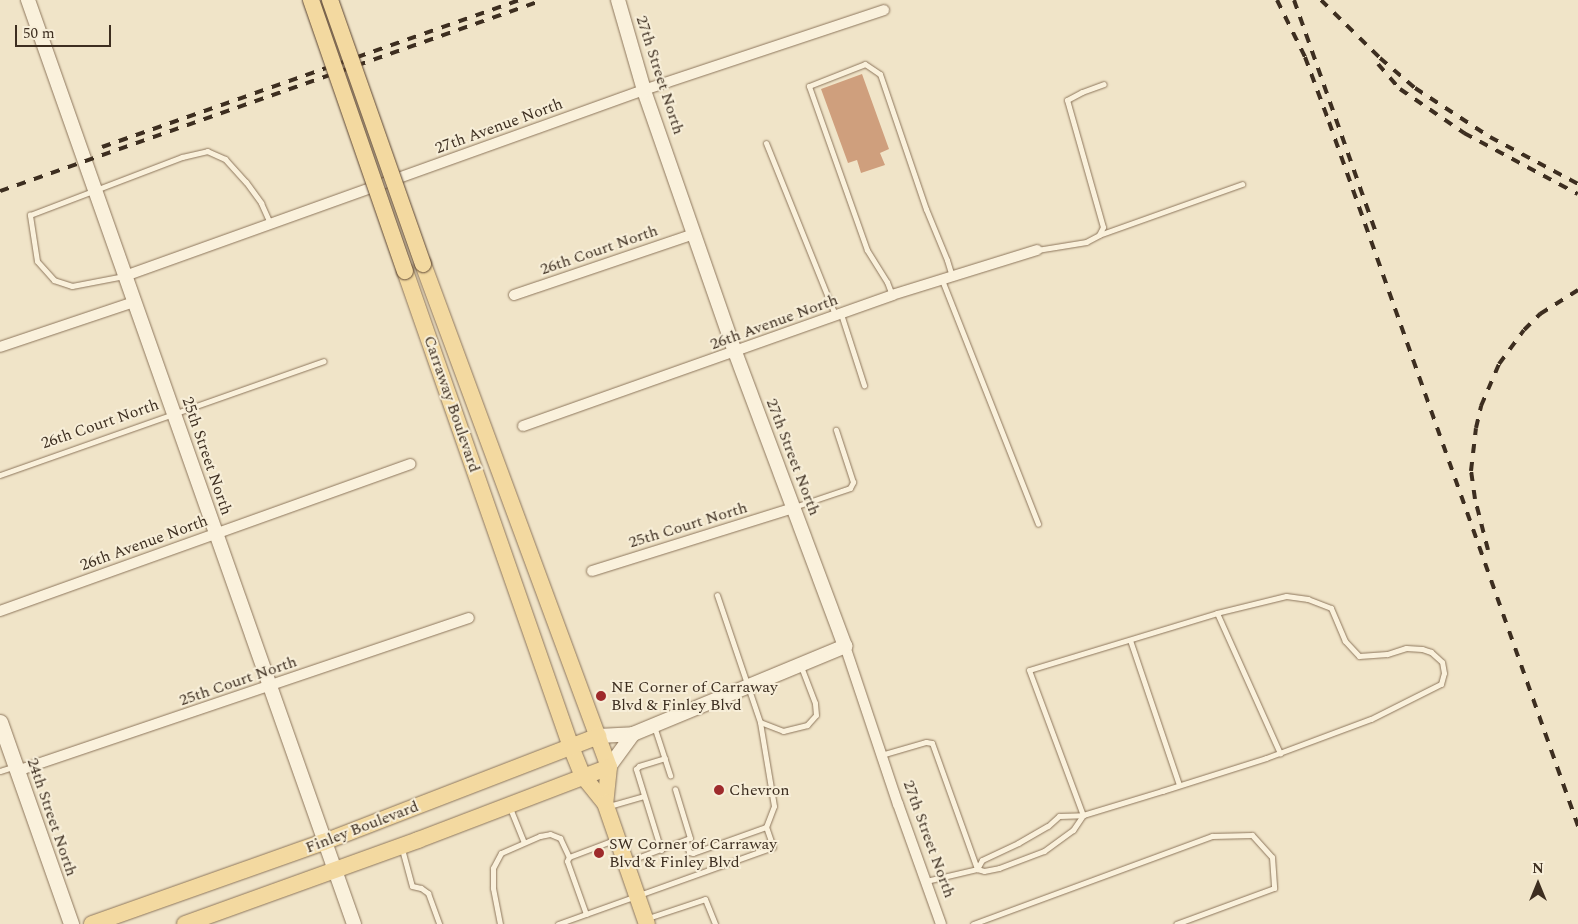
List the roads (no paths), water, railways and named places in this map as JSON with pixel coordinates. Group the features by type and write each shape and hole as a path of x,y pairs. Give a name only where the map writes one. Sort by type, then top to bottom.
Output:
{"main road":[{"name":"Carraway Boulevard","path":"311,0 571,746 583,776 605,805 646,921"},
{"name":"Carraway Boulevard","path":"330,0 423,264 609,767 605,805"},
{"name":"24th Street North","path":"0,722 71,924"},
{"name":"Finley Boulevard","path":"92,924 324,842 598,736"},
{"name":"Finley Boulevard","path":"185,924 401,846 609,767"}],"street":[{"name":"25th Street North","path":"28,0 354,924"},
{"name":"27th Street North","path":"618,0 644,90 735,352 845,646 881,755 941,924"},
{"name":"27th Avenue North","path":"125,276 644,90 884,10"},
{"name":"26th Court North","path":"514,295 694,234"},
{"name":"26th Avenue North","path":"523,426 892,296 1037,250"},
{"path":"0,347 134,302"},
{"name":"26th Avenue North","path":"0,611 410,464"},
{"name":"25th Court North","path":"592,571 793,508"},
{"name":"25th Court North","path":"16,768 270,686 469,618"},
{"name":"Finley Boulevard","path":"598,736 633,734 845,646"},
{"path":"609,767 633,734"}],"lane":[{"path":"892,296 887,282 864,242 809,86 865,64 880,74 926,210 947,260 947,278 1038,524"},
{"path":"1099,235 1103,227 1067,100 1104,84"},
{"path":"766,143 838,315 864,385"},
{"path":"125,276 72,286 54,280 37,261 30,215 182,157 207,151 225,159 246,182 261,203 271,224"},
{"path":"1037,250 1086,242 1099,235 1242,184"},
{"name":"26th Court North","path":"0,475 324,361"},
{"path":"793,508 850,488 853,482 836,430"},
{"path":"558,924 773,847 766,827 774,806 760,722 716,595"},
{"path":"977,869 982,860 1048,826 1059,816 1083,814 1179,785 1280,753 1371,719 1441,684 1444,673 1442,662 1431,652 1422,649 1406,648 1387,654 1359,656 1345,641 1331,608 1308,598 1286,596 1217,613 1029,670 1083,814"},
{"path":"1217,613 1280,753"},
{"path":"1130,640 1179,785"},
{"path":"760,722 783,731 807,725 816,715 814,703 801,665"},
{"path":"654,725 670,775"},
{"path":"881,755 932,742 977,869"},
{"path":"661,850 636,769 639,766 665,758"},
{"path":"0,771 16,768"},
{"path":"626,862 690,838 690,832 675,789"},
{"path":"605,805 643,796"},
{"path":"508,805 524,842"},
{"path":"925,881 977,869 984,871 998,868 1044,851 1073,830 1083,814"},
{"path":"686,841 690,852 693,853 766,827"},
{"path":"500,924 493,888 493,868 501,853 524,842 550,834 560,838 569,857 568,866 586,914"},
{"path":"973,924 1212,836 1252,835 1272,857 1274,888 1176,924"},
{"path":"569,857 617,838"},
{"path":"401,846 412,886 421,888 428,893 439,924"},
{"path":"646,921 705,900 715,924"}],"railway":[{"path":"102,147 519,0"},
{"path":"0,191 543,0"},
{"path":"1277,0 1305,57 1329,122 1578,826"},
{"path":"1294,0 1376,233"},
{"path":"1321,0 1380,58 1415,88 1490,137 1578,184"},
{"path":"1378,64 1400,89 1464,133 1578,194"},
{"path":"1488,550 1475,499 1471,471 1476,428 1481,406 1499,364 1524,330 1540,314 1578,290"}],"place":[{"name":"NE Corner of Carraway Blvd & Finley Blvd","path":"601,696"},
{"name":"Chevron","path":"719,790"},
{"name":"SW Corner of Carraway Blvd & Finley Blvd","path":"599,853"}]}
